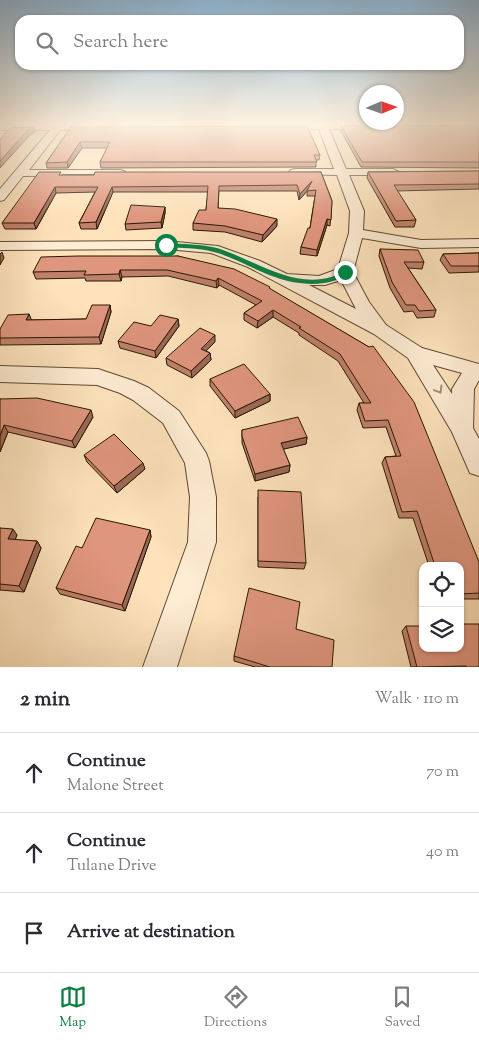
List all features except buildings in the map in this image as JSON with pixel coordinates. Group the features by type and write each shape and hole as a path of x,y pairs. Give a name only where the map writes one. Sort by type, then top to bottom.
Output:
{"street":[{"path":"0,196 35,154"},
{"path":"277,276 319,282 335,279 345,272 356,234 357,211 333,154"},
{"path":"281,172 410,172"},
{"path":"19,173 134,173"},
{"path":"356,234 421,244 479,243"},
{"path":"0,246 190,246 228,254 277,276 381,330 414,353 476,371 463,389 462,428"},
{"path":"345,272 361,304 381,330"},
{"path":"414,353 462,428 479,465"},
{"path":"0,374 98,377 128,387 141,394 171,417 197,461 203,497 202,542 160,667"}],"route":[{"path":"166,245 213,249 240,258 277,276 300,280 319,282 335,279 345,272"}]}
